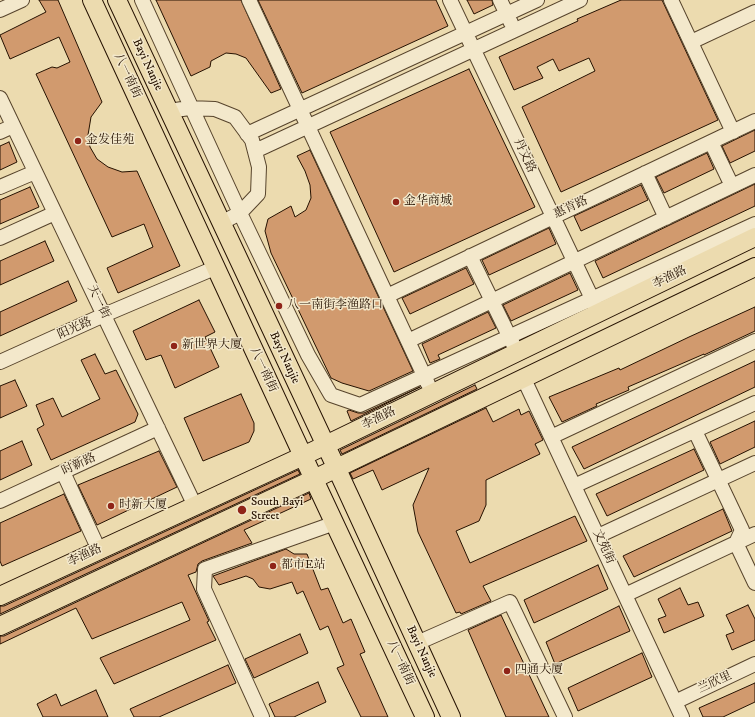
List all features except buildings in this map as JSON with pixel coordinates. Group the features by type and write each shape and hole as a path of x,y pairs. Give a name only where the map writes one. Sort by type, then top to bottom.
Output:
{"main road":[{"name":"八一南街","path":"92,0 217,267 303,456 426,717"},
{"name":"Bayi Nanjie","path":"117,0 336,467 451,717"},
{"name":"李渔路","path":"0,596 303,456 432,393 513,344 595,306 755,236"},
{"name":"李渔路","path":"0,626 314,479 523,377 755,267"}],"street":[{"path":"0,10 22,0"},
{"path":"142,0 240,213 308,354 331,395 360,405 424,376 513,344 470,256"},
{"path":"249,0 432,393"},
{"name":"丹文路","path":"450,0 595,306"},
{"path":"500,0 514,30"},
{"path":"247,134 537,0"},
{"path":"255,151 580,0"},
{"path":"671,0 733,132"},
{"path":"691,42 755,12"},
{"name":"天一街","path":"0,98 195,506"},
{"path":"169,111 192,108 215,109 235,118 252,140 259,167 258,194 240,213 221,223"},
{"name":"惠肯路","path":"387,296 755,121"},
{"path":"0,132 13,126"},
{"path":"711,142 732,186"},
{"path":"0,188 35,172"},
{"path":"645,173 666,218"},
{"path":"408,341 755,175"},
{"path":"0,238 55,213"},
{"path":"595,306 755,224"},
{"name":"阳光路","path":"0,362 104,315 217,267"},
{"path":"551,437 755,340"},
{"name":"文苑街","path":"523,377 682,717"},
{"path":"574,486 755,403"},
{"name":"时新路","path":"0,501 158,428"},
{"path":"695,431 742,530 736,543"},
{"path":"598,536 755,463"},
{"path":"63,472 99,550"},
{"path":"262,717 204,590 205,568 335,523"},
{"path":"625,595 755,534"},
{"path":"736,543 755,583"},
{"path":"417,643 510,602 565,717"},
{"name":"兰欣里","path":"675,702 755,664"}],"place":[{"name":"金发佳苑","path":"78,141"},
{"name":"金华商城","path":"396,202"},
{"name":"八一南街李渔路口","path":"279,306"},
{"name":"新世界大厦","path":"174,346"},
{"name":"时新大厦","path":"111,506"},
{"name":"South Bayi Street","path":"242,510"},
{"name":"都市E站","path":"273,566"},
{"name":"四通大厦","path":"507,671"}]}
